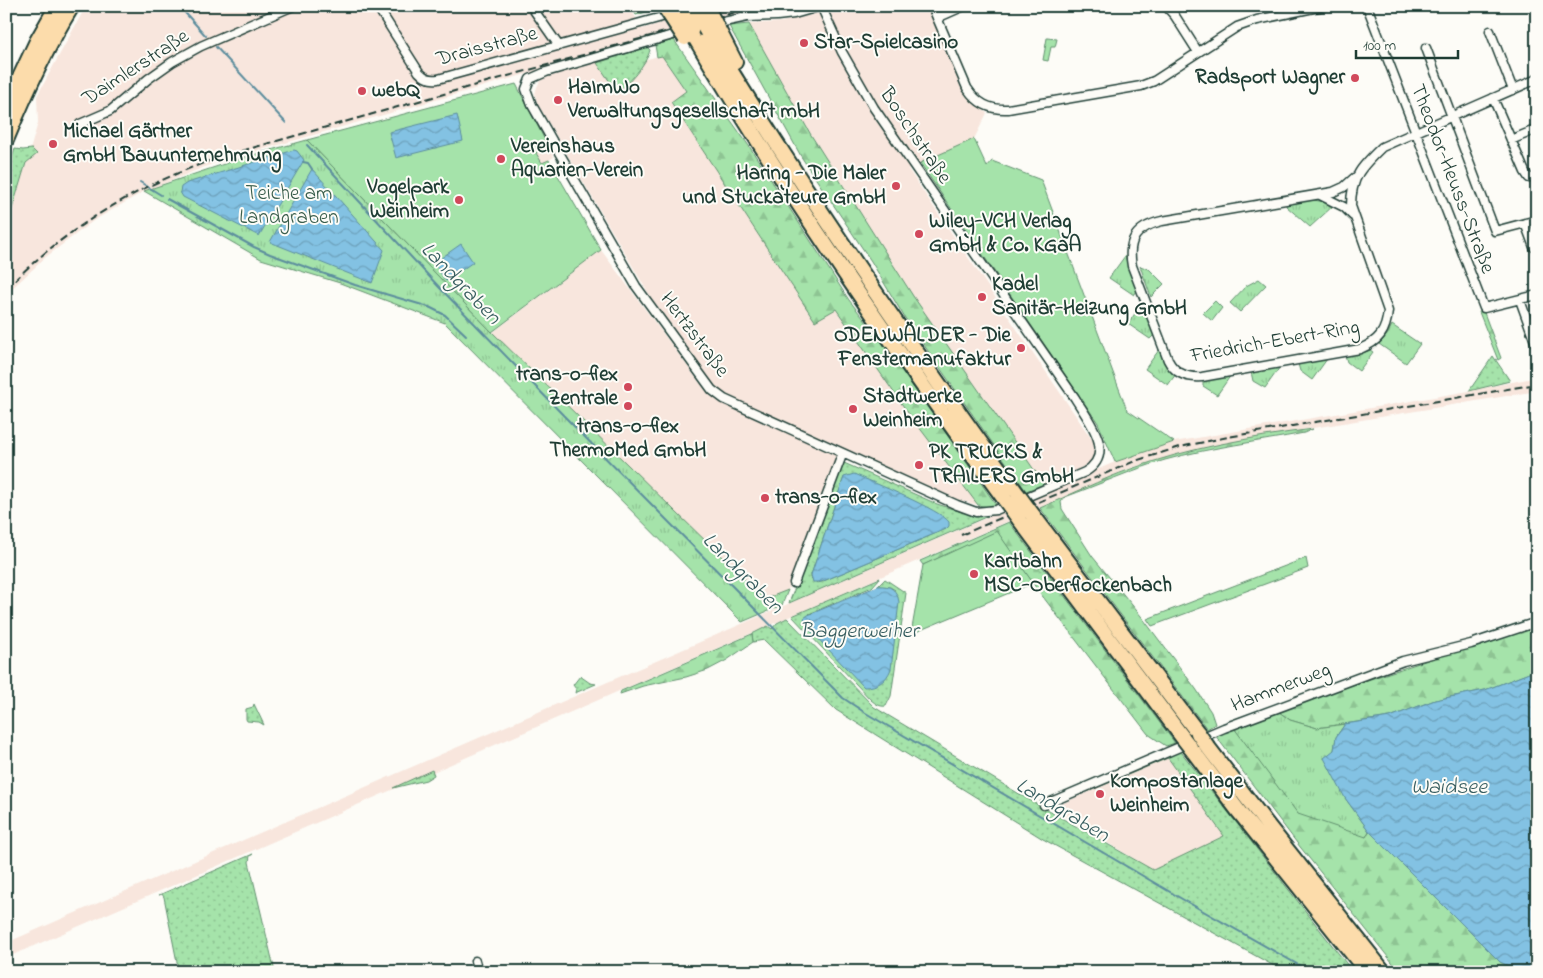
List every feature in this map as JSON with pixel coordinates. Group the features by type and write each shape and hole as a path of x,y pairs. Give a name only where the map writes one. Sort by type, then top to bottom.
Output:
{"highway":[{"path":"6,107 37,41 57,6"},
{"path":"7,140 28,87 72,6"},
{"path":"664,6 735,60 765,126 880,299 1006,502"},
{"path":"676,6 701,34"},
{"path":"692,6 701,34 731,98 762,148 868,308 1006,502 1025,517 1201,737 1262,818 1384,972"},
{"path":"701,34 706,6"},
{"path":"1025,517 1186,743 1367,972"}],"street":[{"name":"Daimlerstraße","path":"80,124 110,111 148,79 172,62 201,46 293,6"},
{"name":"Draisstraße","path":"377,6 419,72 430,80 700,6"},
{"path":"531,6 558,46"},
{"name":"Hertzstraße","path":"822,6 777,16 729,20 546,72 534,77 528,83 526,89 532,105 636,286 707,385 724,399 842,455 957,505 976,512 1006,502"},
{"name":"Boschstraße","path":"822,6 846,59 874,108 1075,398 1099,440 1099,456 1089,469 1006,502"},
{"path":"932,6 972,96 984,106 999,110 1142,86 1154,81 1246,23 1323,6"},
{"path":"937,18 964,6"},
{"path":"1166,6 1175,16 1198,52"},
{"name":"Theodor-Heuss-Straße","path":"1367,6 1484,308 1520,300"},
{"path":"1490,30 1513,90"},
{"path":"1426,48 1495,231 1537,220"},
{"name":"Friedrich-Ebert-Ring","path":"1354,178 1351,192 1351,206 1354,218 1388,311 1385,327 1380,336 1371,344 1360,349 1202,377 1190,377 1178,372 1168,360 1132,266 1130,254 1132,242 1140,231 1154,223 1320,195 1338,190 1354,178 1366,161 1382,147 1537,79"},
{"path":"1493,98 1525,172 1529,178 1537,178"},
{"path":"1511,140 1537,129"},
{"path":"1320,195 1344,207 1354,218"},
{"path":"1525,222 1534,247"},
{"path":"1537,294 1520,300 1537,347"},
{"path":"794,583 842,455"},
{"name":"Hammerweg","path":"1044,805 1224,728 1403,661 1471,644 1537,622"},
{"path":"475,961 478,972"}],"shaded area":[{"path":"86,6 629,6 642,29 715,6 783,6 739,13 212,164 143,192 93,221 46,257 6,294 6,230 38,123 37,96"},
{"path":"837,6 929,6 969,94 974,103 987,113 974,139 908,169 1095,444 1094,455 1089,464 1044,484 913,296 811,135 749,24 782,22 819,13"},
{"path":"641,49 644,60 662,55 686,92 671,102 815,321 836,309 906,410 978,505 948,497 843,448 788,590 765,600 492,333 601,250 700,383 710,380 650,296 537,103 535,94 540,81 545,78"},
{"path":"548,146 554,157 542,164 536,152"},
{"path":"1537,377 1537,391 1283,433 1187,452 1131,468 6,958 6,943 1115,462 1174,442 1469,391"},
{"path":"1168,758 1224,836 1153,870 1066,818 1061,804"}],"green space":[{"path":"631,6 651,6 653,10 636,15"},
{"path":"749,24 811,135 913,296 1044,484 1026,491 905,318 871,261 802,158 729,26"},
{"path":"1047,38 1057,39 1055,47 1051,47 1048,61 1043,60"},
{"path":"674,40 749,146 849,300 882,342 997,506 978,505 906,410 836,309 815,321 671,102 686,91 662,56 657,57 655,45"},
{"path":"647,47 650,50 641,67 617,92 597,63"},
{"path":"516,84 548,146 536,153 542,163 549,160 601,250 492,332 307,140"},
{"path":"974,139 987,167 992,161 1041,180 1127,410 1174,442 1115,462 1098,423 920,163"},
{"name":"Teiche am Landgraben","path":"307,140 492,332 765,599 788,590 782,605 742,622 445,323 340,283 261,259 144,191 242,158"},
{"path":"15,149 32,149 37,154 26,163 6,229 6,175"},
{"path":"1313,200 1326,202 1333,206 1310,227 1286,206 1287,204"},
{"path":"1125,256 1137,291 1134,295 1109,278"},
{"path":"1140,266 1149,269 1164,284 1151,297"},
{"path":"1259,279 1266,285 1240,312 1230,303 1246,286"},
{"path":"1215,301 1222,308 1212,321 1203,313"},
{"path":"1142,303 1154,335 1150,339 1128,324"},
{"path":"1483,310 1501,358 1498,360 1479,312"},
{"path":"1392,325 1420,344 1406,363 1379,344 1387,335"},
{"path":"1159,350 1167,365 1176,374 1168,385 1145,369"},
{"path":"1370,350 1373,352 1359,371 1347,362 1345,355"},
{"path":"1493,356 1510,381 1469,391"},
{"path":"1327,359 1312,380 1300,371 1298,364"},
{"path":"1280,367 1265,388 1253,381 1251,372"},
{"path":"1231,375 1217,395 1203,386 1203,381"},
{"path":"1313,429 1304,433 1182,455 1127,473 1065,497 1061,502 1062,509 1092,556 1141,616 1211,712 1215,724 1207,729 1040,508 1119,473 1175,455 1244,440"},
{"path":"844,463 937,504 975,516 988,516 789,603","holes":["844,477 946,529 821,582 817,583 811,578"]},
{"path":"1009,522 1175,743 1166,746 1148,734 1037,589 997,532 923,565 920,561"},
{"name":"Kartbahn MSC-Oberflockenbach","path":"997,531 1033,583 911,634 923,565"},
{"path":"1306,558 1308,568 1152,626 1147,619"},
{"name":"Baggerweiher","path":"880,578 872,587 809,614 895,590 890,587 878,586 885,579 906,593 891,696 886,706 878,705 871,700 792,616"},
{"path":"787,618 874,707 1026,798 1153,870 1224,836 1168,758 1087,792 1086,787 1178,748 1353,972 1285,972 1043,839 836,710 764,640 753,642 752,634 768,626 772,629 777,623"},
{"path":"1537,624 1537,670 1485,690 1435,700 1390,717 1317,728 1290,720 1279,712 1234,728 1366,837 1369,831 1500,962 1521,972 1400,972 1297,843 1215,735 1334,691"},
{"path":"752,634 753,642 727,660 708,670 686,677 643,686 620,694 621,691"},
{"path":"580,676 590,683 596,684 575,693 576,689 573,685"},
{"path":"254,704 264,725 259,722 247,721 246,719 246,709 253,707"},
{"path":"1279,712 1290,720 1317,728 1345,724 1336,737 1334,750 1345,798 1369,831 1366,837 1298,814 1234,728"},
{"path":"432,770 434,775 426,780 393,788"},
{"path":"253,854 250,856 249,862 275,972 179,972 164,897 162,894 159,895"}],"water":[{"path":"457,115 463,141 396,158 389,132"},
{"path":"294,150 304,160 259,236 183,197 180,192 181,187 187,183"},
{"path":"312,169 384,250 372,283 270,242"},
{"path":"461,244 473,262 446,281 434,263"},
{"name":"Baggerweiher","path":"854,474 905,496 933,511 949,522 949,526 946,529 821,582 813,582 811,575 844,477"},
{"name":"Baggerweiher","path":"878,586 886,586 893,589 897,594 899,602 891,669 887,677 881,682 873,686 864,687 807,627 804,618"},
{"name":"Waidsee","path":"1537,670 1537,972 1521,972 1500,962 1369,831 1345,798 1324,758 1334,750 1336,737 1345,724 1390,717 1435,700 1485,690"}],"waterway":[{"name":"Landgraben","path":"179,6 206,36"},
{"name":"Landgraben","path":"216,47 286,123"},
{"name":"Landgraben","path":"307,145 439,287 843,698 1182,899 1311,972"},
{"path":"303,162 308,163 312,169"},
{"path":"140,182 161,195"},
{"path":"167,199 270,254 355,285 429,307 445,315 466,335"}],"railway":[{"path":"6,289 54,245 108,208 166,178 196,166 227,155 757,6"},
{"path":"961,535 1135,461 1180,447 1228,437 1537,384"}],"place":[{"name":"Star-Spielcasino","path":"804,43"},
{"name":"Radsport Wagner","path":"1355,78"},
{"name":"webQ","path":"362,91"},
{"name":"HaImWo Verwaltungsgesellschaft mbH","path":"558,100"},
{"name":"Michael Gärtner GmbH Bauunternehmung","path":"53,144"},
{"name":"Vereinshaus Aquarien-Verein","path":"501,159"},
{"name":"Haring - Die Maler und Stuckateure GmbH","path":"896,186"},
{"name":"Vogelpark Weinheim","path":"459,200"},
{"name":"Wiley-VCH Verlag GmbH & Co. KGaA","path":"919,234"},
{"name":"Kadel Sanitär-Heizung GmbH","path":"982,297"},
{"name":"ODENWÄLDER - Die Fenstermanufaktur","path":"1021,348"},
{"name":"trans-o-flex Zentrale","path":"628,387"},
{"name":"trans-o-flex ThermoMed GmbH","path":"628,406"},
{"name":"Stadtwerke Weinheim","path":"853,409"},
{"name":"PK TRUCKS & TRAILERS GmbH","path":"919,465"},
{"name":"trans-o-flex","path":"765,498"},
{"name":"Kartbahn MSC-Oberflockenbach","path":"974,574"},
{"name":"Kompostanlage Weinheim","path":"1100,794"}]}
